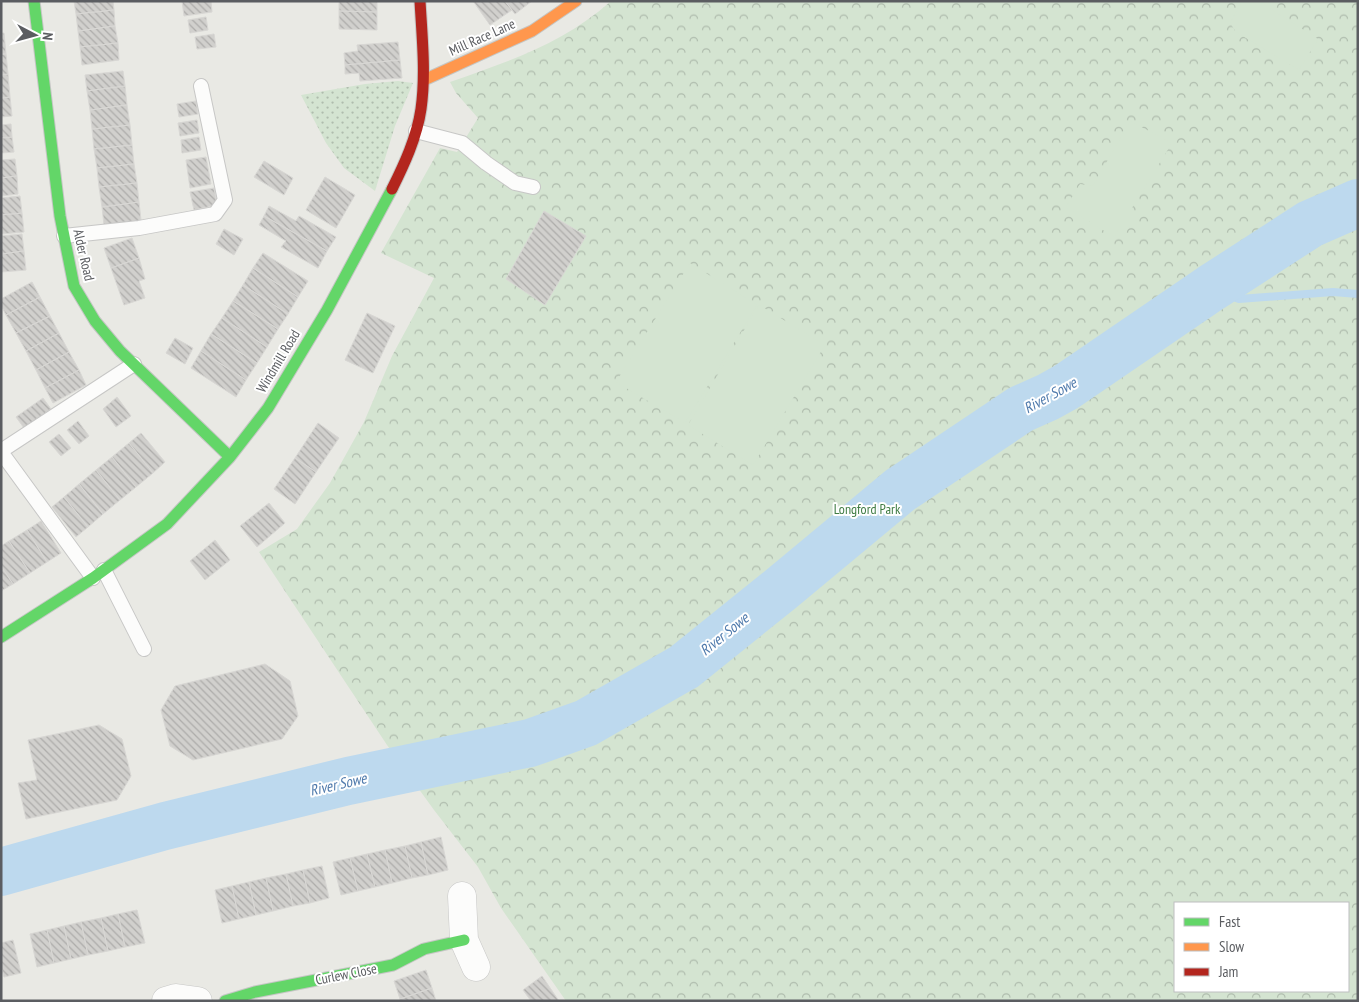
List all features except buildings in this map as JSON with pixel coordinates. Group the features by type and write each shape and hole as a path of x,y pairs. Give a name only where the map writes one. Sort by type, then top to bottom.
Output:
{"street":[{"name":"Alder Road","path":"34,1 60,216 74,286 95,320 120,351 230,457"},
{"name":"Windmill Road","path":"1,637 93,578 167,524 230,457 268,408 327,310 396,180 416,131 421,111 424,80 420,1"},
{"name":"Mill Race Lane","path":"424,80 532,31 576,1"},
{"path":"462,896 464,940 476,967"},
{"name":"Curlew Close","path":"225,1001 255,992 393,965 424,949 464,940"},
{"path":"166,1001 176,998 198,1001"}],"lane":[{"path":"64,236 139,228 215,214 225,200 201,86"},
{"path":"416,131 462,143 486,163 515,183 533,187"},
{"path":"93,578 1,451 134,364"},
{"path":"104,570 144,649"}],"green space":[{"name":"Longford Park","path":"611,1 1358,1 1358,1001 566,1001 501,908 478,867 387,745 259,552 297,529 330,483 364,422 392,356 434,278 381,253 440,148 457,152 478,118 456,93 450,82 535,50 574,29"},
{"path":"1242,1 1258,1 1318,39 1299,70 1236,32 1230,23"},
{"path":"398,81 413,83 395,126 375,191 344,168 326,143 301,95 365,84"},
{"path":"1130,121 1172,143 1114,237 1066,207 1080,184 1093,186"},
{"path":"690,263 757,305 685,423 616,382"},
{"path":"759,305 825,345 753,465 688,425"}],"waterway":[{"name":"River Sowe","path":"1,872 165,826 348,781 530,743 586,723 684,667 900,490 1021,409 1066,387 1211,288 1310,224 1358,203"},
{"path":"1211,288 1239,299 1333,292 1358,294"}],"traffic: fast":[{"path":"34,1 60,216 74,286 95,321 120,351 230,457"},
{"path":"1,637 93,578 167,524 230,457 268,408 327,310 392,189"},
{"path":"225,1001 255,992 393,965 424,949 464,940"}],"traffic: slow":[{"path":"424,80 532,31 576,1"}],"traffic: jam":[{"path":"392,189 413,140 421,109 423,42 420,1"}]}
